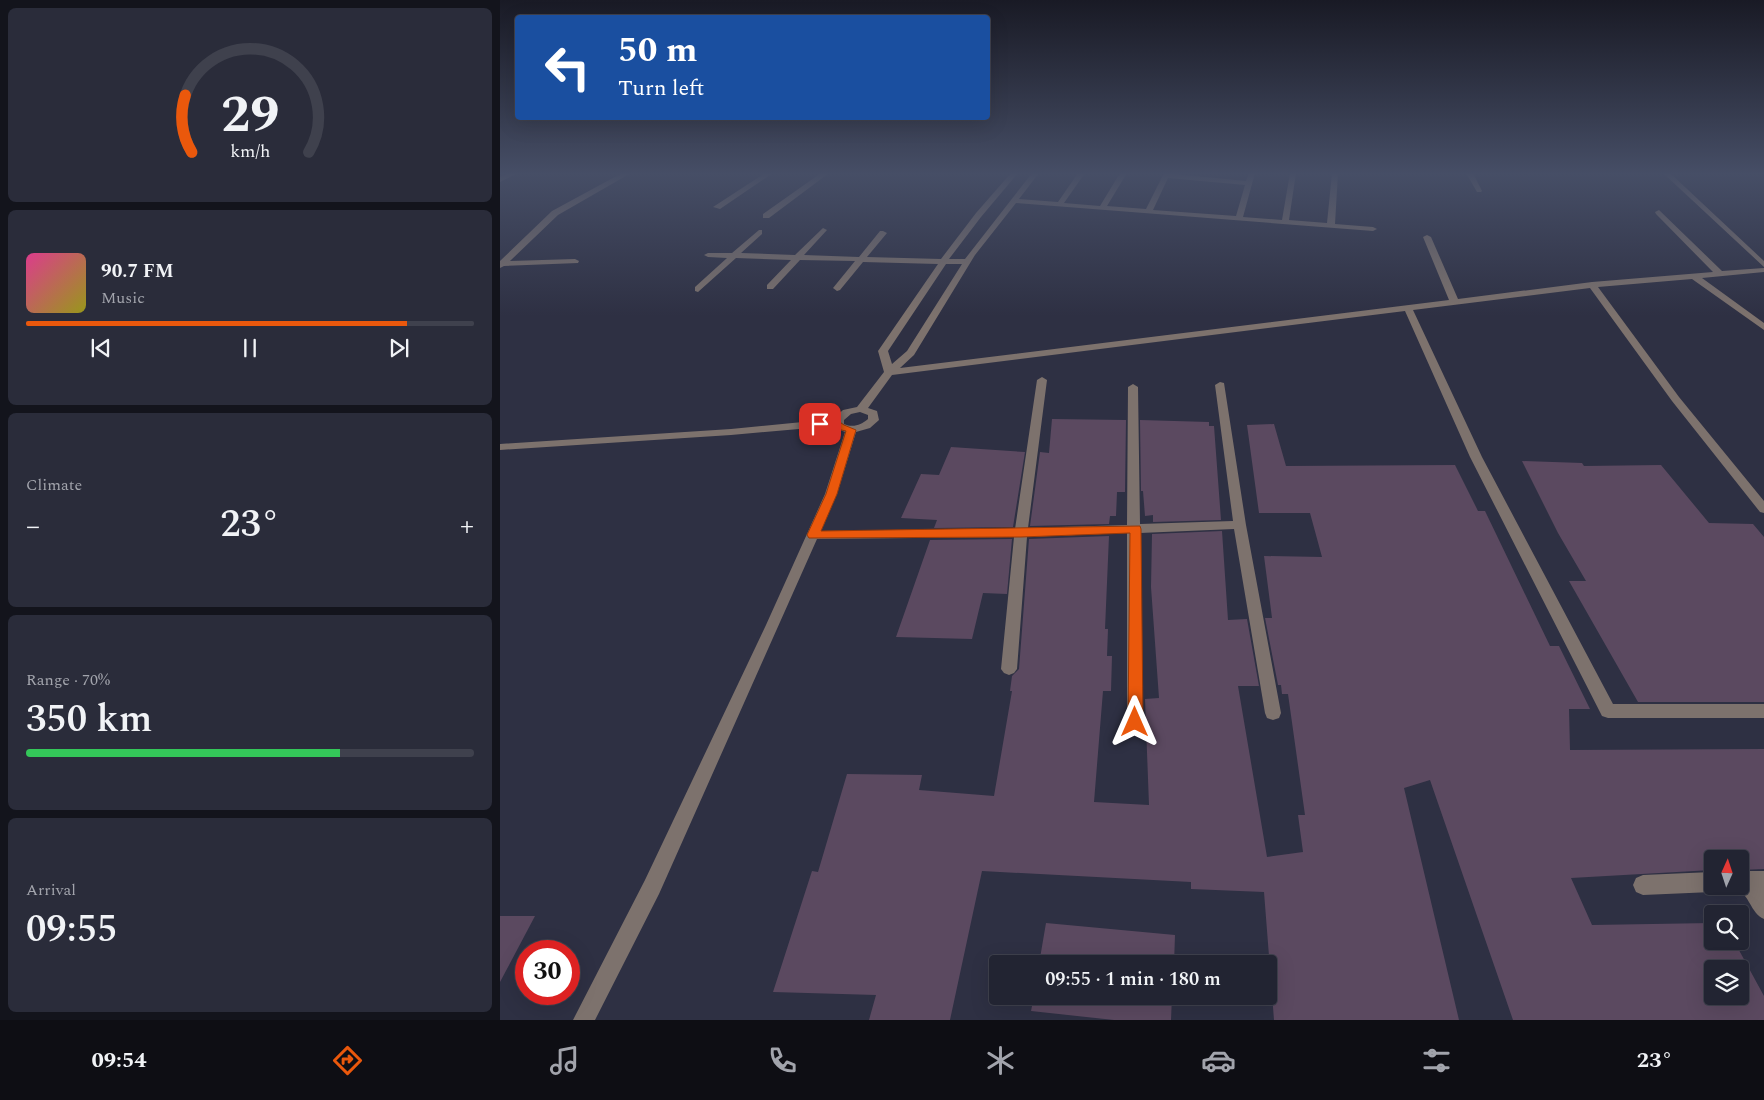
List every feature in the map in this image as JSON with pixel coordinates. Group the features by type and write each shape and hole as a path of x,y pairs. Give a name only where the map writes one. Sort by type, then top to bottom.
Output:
{"street":[{"path":"501,265 547,221"},
{"path":"888,372 883,352 943,261 974,221"},
{"path":"861,409 888,372 911,353 967,262 999,221"},
{"path":"1270,221 1373,229"},
{"path":"1331,221 1331,225"},
{"path":"1667,221 1720,274"},
{"path":"1717,221 1764,265"},
{"path":"770,287 823,230"},
{"path":"698,289 759,232"},
{"path":"837,288 883,233"},
{"path":"1427,237 1454,301"},
{"path":"708,255 967,262"},
{"path":"501,265 575,261"},
{"path":"888,372 1454,301 1592,285 1764,270"},
{"path":"1694,276 1764,327"},
{"path":"1592,285 1631,343 1698,430 1764,509"},
{"path":"1408,308 1476,457 1608,711 1764,711"},
{"path":"1008,669 1021,533 1042,380"},
{"path":"1220,385 1240,525 1273,713"},
{"path":"1133,387 1136,529 1135,722"},
{"path":"500,447 866,426 874,420 873,413 861,409 847,412 838,419 844,426"},
{"path":"584,1020 652,887 831,494 844,426"},
{"path":"813,535 1021,533 1240,525"},
{"path":"1750,880 1764,909"},
{"path":"1643,885 1704,882"}],"building":[{"path":"1052,419 1126,420 1125,492 1117,492 1116,516 1110,516 1109,524 1030,526 1040,452 1049,453"},
{"path":"1140,420 1209,422 1209,426 1214,426 1221,520 1153,522 1153,515 1145,516 1143,491 1141,491"},
{"path":"1274,424 1286,466 1455,465 1478,511 1485,511 1550,646 1559,646 1590,709 1569,709 1570,750 1764,749 1764,869 1749,870 1749,850 1704,850 1704,870 1571,878 1592,925 1704,923 1704,950 1739,950 1744,960 1704,960 1704,1005 1749,1005 1749,968 1764,996 1764,1020 1513,1020 1430,780 1404,788 1459,1020 1274,1020 1273,1005 1277,1005 1277,955 1269,955 1264,892 1191,889 1191,882 982,871 950,1020 869,1020 876,995 773,992 812,871 818,872 847,774 922,775 919,790 994,796 1012,691 1010,691 1012,676 1019,669 1029,539 1109,536 1105,629 1108,629 1107,656 1112,656 1111,691 1103,691 1094,802 1149,805 1145,699 1159,698 1151,587 1152,534 1222,531 1228,620 1247,619 1259,686 1238,686 1267,857 1303,852 1298,815 1305,815 1288,694 1282,694 1281,685 1278,685 1265,618 1272,618 1264,556 1322,557 1310,513 1259,513 1247,425"},
{"path":"951,447 1025,452 1013,527 934,528 937,520 901,518 921,474 939,475"},
{"path":"1522,461 1582,463 1584,466 1661,465 1709,523 1753,524 1764,537 1764,702 1638,702 1569,581 1586,581 1558,533"},
{"path":"1012,539 1007,594 983,593 972,639 896,637 930,540"},
{"path":"500,916 535,916 522,940 515,940 515,954 500,982"},
{"path":"1046,923 1175,935 1174,955 1041,955"},
{"path":"1032,1005 1172,1005 1171,1020 1114,1020 1031,1011"}],"route":[{"path":"820,424 837,422 838,426 851,430 831,494 813,535 1021,533 1136,529 1135,722"}]}
